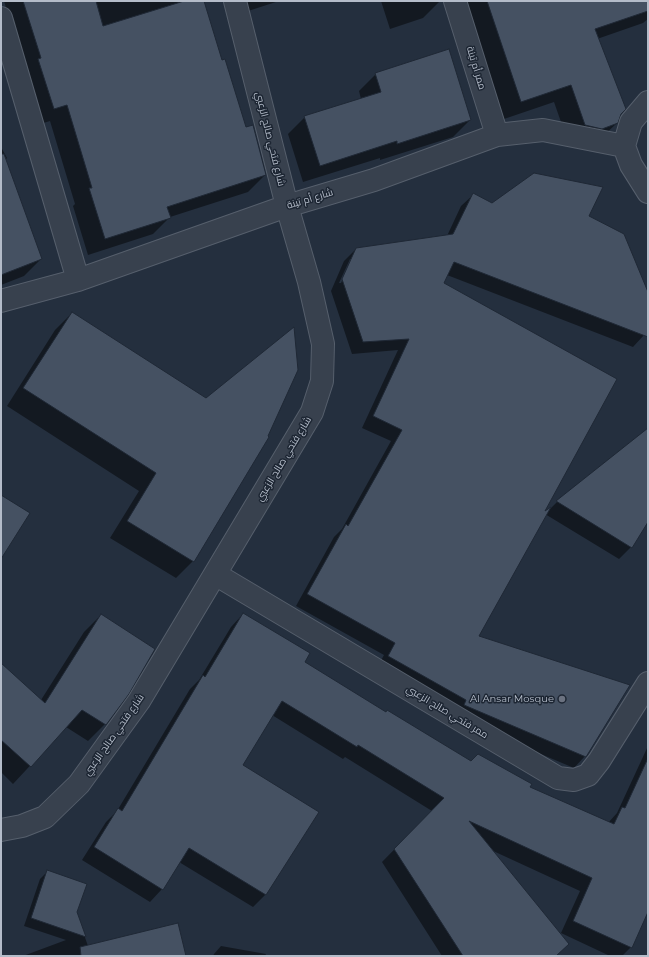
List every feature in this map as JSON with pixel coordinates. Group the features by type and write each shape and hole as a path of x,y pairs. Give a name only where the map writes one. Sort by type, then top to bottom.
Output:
{"street":[{"name":"شارع فتحي صالح الزعبي","path":"1,830 22,826 45,817 79,784 139,702 312,412 322,381 322,344 309,282 287,206 235,1"},
{"name":"ممر أم تينة","path":"455,1 497,135"},
{"path":"1,18 78,280"},
{"path":"648,102 631,122 624,146 631,165 648,192"},
{"name":"شارع أم تينة","path":"1,300 78,280 287,206 374,180 497,135 543,130 624,146"},
{"name":"ممر فتحي صالح الزعبي","path":"216,574 558,778 574,780 588,775 599,761 648,683"}],"building":[{"path":"23,1 96,1 103,26 184,1 204,1 222,60 225,59 246,127 253,125 266,175 167,207 171,218 105,239 89,188 92,188 67,105 54,109 38,59 41,58"},
{"path":"487,1 648,1 648,11 595,29 626,109 621,114 618,123 602,129 585,125 571,85 521,102"},
{"path":"449,49 471,120 397,144 397,141 320,166 304,116 381,92 375,73"},
{"path":"1,154 4,154 42,259 1,275"},
{"path":"534,173 603,187 589,216 624,234 648,292 648,337 454,262 444,283 617,379 545,511 551,507 479,636 630,685 586,757 464,705 466,700 388,656 395,643 307,594 346,524 348,526 402,430 373,416 409,339 363,342 342,279 356,248 453,234 473,193 492,203"},
{"path":"72,312 206,398 294,327 298,370 268,436 269,437 194,562 127,521 156,473 23,388"},
{"path":"648,428 648,522 632,548 556,501"},
{"path":"1,495 30,513 1,559"},
{"path":"243,613 310,653 305,662 386,712 387,710 471,761 478,754 532,784 530,787 614,824 622,807 625,808 648,758 648,912 632,948 573,921 592,878 469,821 569,944 556,956 463,956 394,849 444,798 358,745 357,747 282,701 243,765 319,812 266,895 189,848 163,890 94,847 118,808 122,811 203,675 205,677"},
{"path":"101,614 155,649 129,694 106,725 82,710 31,767 1,740 1,663 45,703"},
{"path":"47,870 87,884 77,912 86,937 31,918"},
{"path":"178,923 186,956 81,956 80,947"}],"place":[{"name":"Al Ansar Mosque","path":"562,699"}]}
